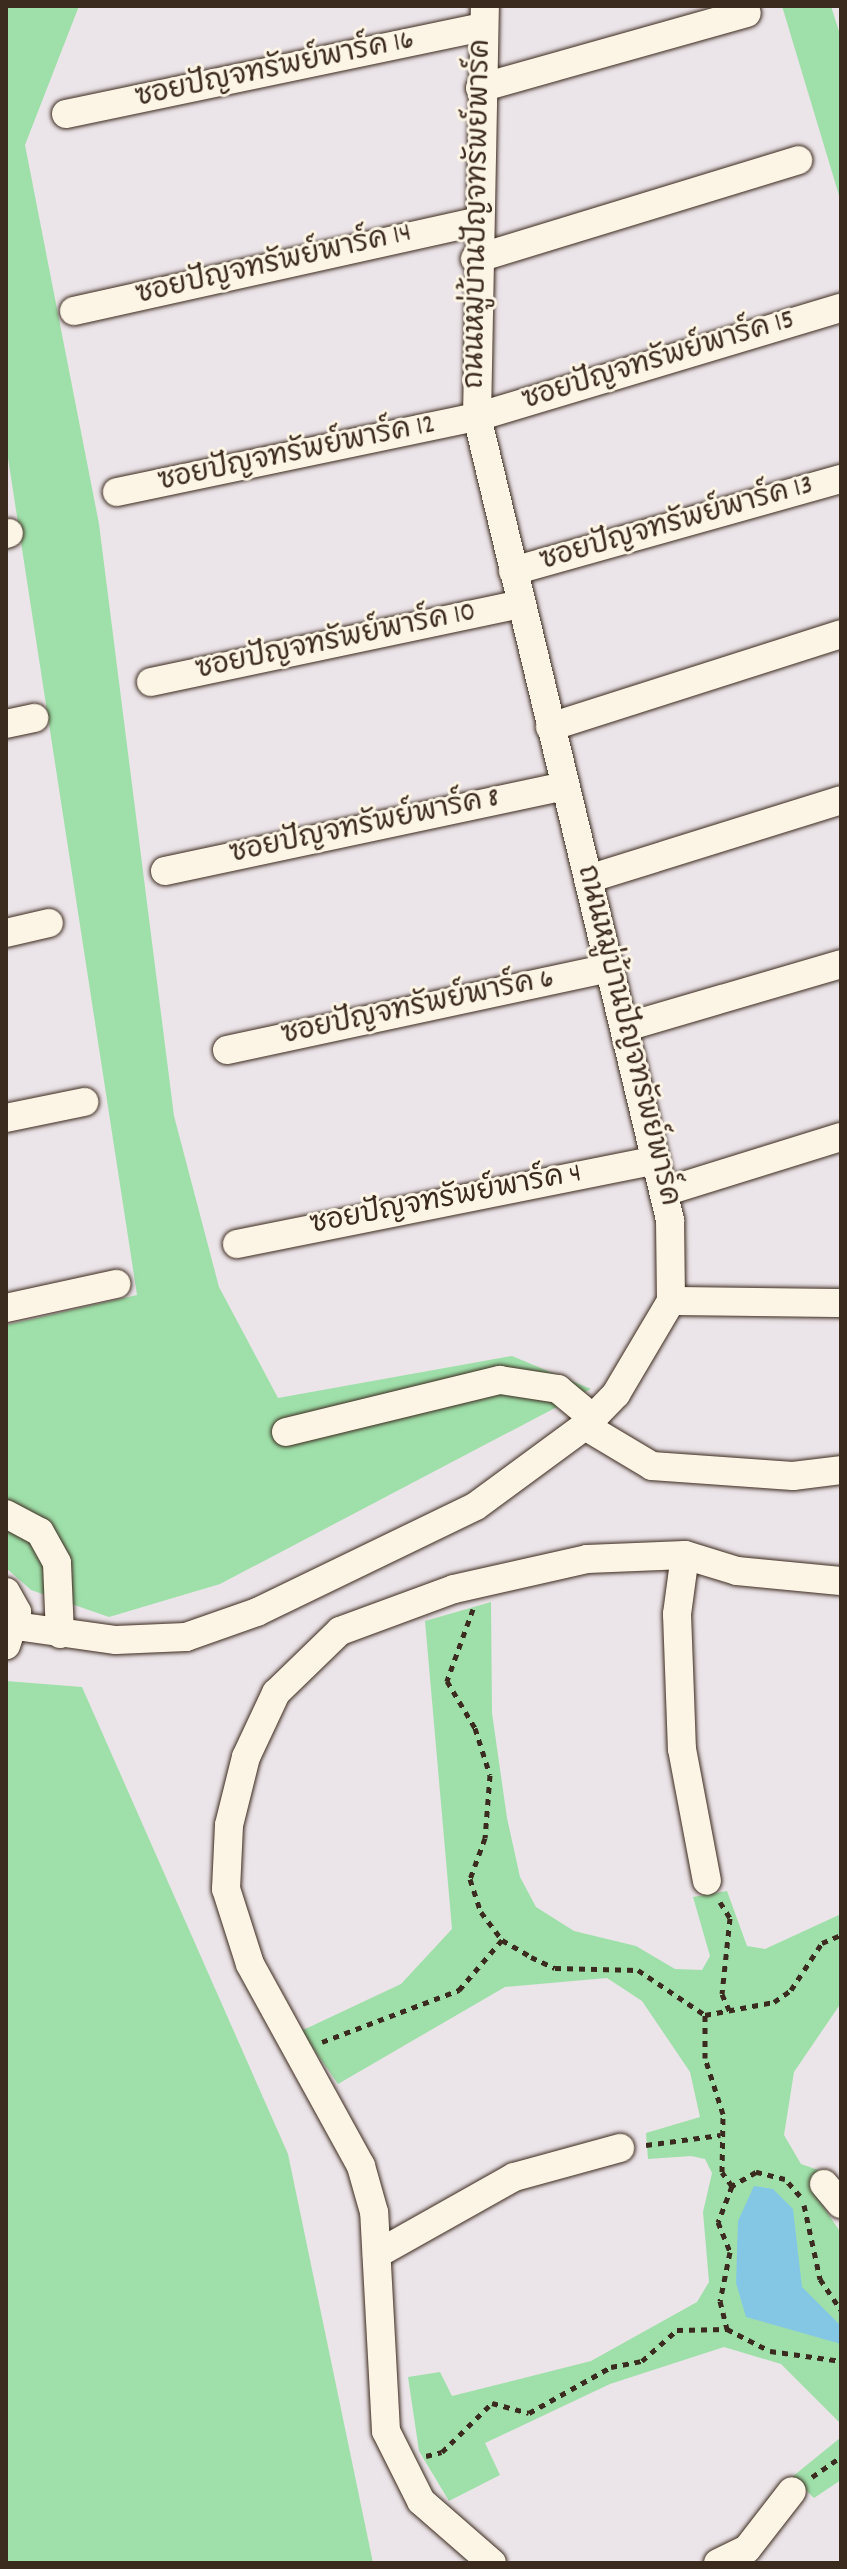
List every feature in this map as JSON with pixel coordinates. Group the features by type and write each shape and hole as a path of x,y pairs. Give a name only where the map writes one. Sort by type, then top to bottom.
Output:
{"street":[{"path":"480,88 747,13"},
{"name":"ถนนหมู่บ้านปัญจทรัพย์พาร์ค","path":"485,17 475,222 477,417 664,1192 671,1301"},
{"name":"ซอยปัญจทรัพย์พาร์ค 16","path":"66,114 485,17"},
{"path":"475,259 798,160"},
{"name":"ซอยปัญจทรัพย์พาร์ค 14","path":"74,311 475,222"},
{"name":"ซอยปัญจทรัพย์พาร์ค 15","path":"477,417 841,308"},
{"name":"ซอยปัญจทรัพย์พาร์ค 12","path":"117,492 477,417"},
{"name":"ซอยปัญจทรัพย์พาร์ค 13","path":"513,571 841,479"},
{"name":"ซอยปัญจทรัพย์พาร์ค 10","path":"151,682 521,604"},
{"path":"550,727 841,634"},
{"path":"6,724 34,718"},
{"name":"ซอยปัญจทรัพย์พาร์ค 8","path":"165,871 565,786"},
{"path":"588,879 841,800"},
{"path":"6,933 49,923"},
{"path":"626,1027 841,964"},
{"name":"ซอยปัญจทรัพย์พาร์ค 6","path":"227,1050 609,968"},
{"path":"6,1118 84,1102"},
{"path":"664,1192 841,1137"},
{"name":"ซอยปัญจทรัพย์พาร์ค 4","path":"237,1244 656,1160"},
{"path":"6,1308 116,1284"},
{"path":"6,1592 11,1635 186,1637 257,1612 476,1506 589,1422 616,1394 671,1301 841,1303"},
{"path":"286,1432 500,1380 558,1389 589,1422 652,1466 793,1476 841,1470"},
{"path":"6,1514 40,1532 57,1563 60,1634"},
{"path":"492,2563 421,2501 386,2431 377,2254 361,2166 297,2057 250,1964 226,1889 229,1825 246,1757 276,1693 340,1631 473,1584 587,1559 685,1555 737,1571 841,1581"},
{"path":"685,1555 677,1614 682,1749 707,1881"},
{"path":"377,2254 514,2177 620,2148"},
{"path":"718,2563 747,2549 792,2491"}],"path":[{"path":"473,1584 473,1612 447,1681 486,1752 485,1838 470,1879 502,1940 555,1968 638,1970 705,2015 730,2012 783,1996 822,1943 841,1935"},
{"path":"707,1881 730,1918 722,1994 730,2012"},
{"path":"297,2057 337,2033 360,2033 378,2019 459,1990 502,1940"},
{"path":"705,2015 705,2058 723,2114 718,2159 732,2186"},
{"path":"620,2148 720,2135"},
{"path":"727,2329 720,2301 730,2252 718,2222 732,2186 756,2172 785,2179 803,2200 820,2279 841,2310"},
{"path":"402,2461 442,2452 492,2403 529,2413 611,2367 642,2361 677,2330 727,2329 770,2351 841,2361"},
{"path":"792,2491 841,2457"}],"green space":[{"path":"6,6 79,6 25,145 99,524 174,1116 219,1287 278,1398 512,1356 591,1389 220,1584 109,1617 31,1590 6,1568 6,1325 137,1295 6,445"},
{"path":"782,6 831,6 841,38 841,202"},
{"path":"491,1602 492,1713 507,1818 520,1877 536,1907 574,1931 636,1946 675,1969 702,1970 710,1956 693,1897 727,1891 747,1946 765,1949 841,1914 841,2003 794,2072 784,2135 801,2164 824,2172 810,2187 841,2233 841,2424 781,2364 724,2347 610,2384 485,2443 500,2475 449,2501 419,2451 408,2377 440,2372 452,2396 591,2361 697,2302 709,2282 703,2212 712,2173 705,2159 691,2156 648,2159 646,2133 700,2117 690,2072 642,2001 607,1978 505,1987 338,2084 301,2031 401,1984 452,1929 425,1621"},
{"path":"6,1681 82,1687 288,2154 373,2563 6,2563"},
{"path":"841,2424 841,2480 814,2498 792,2477 840,2438"}],"water":[{"path":"754,2186 773,2189 793,2209 802,2287 841,2326 841,2344 746,2317 736,2283 738,2221"}]}
